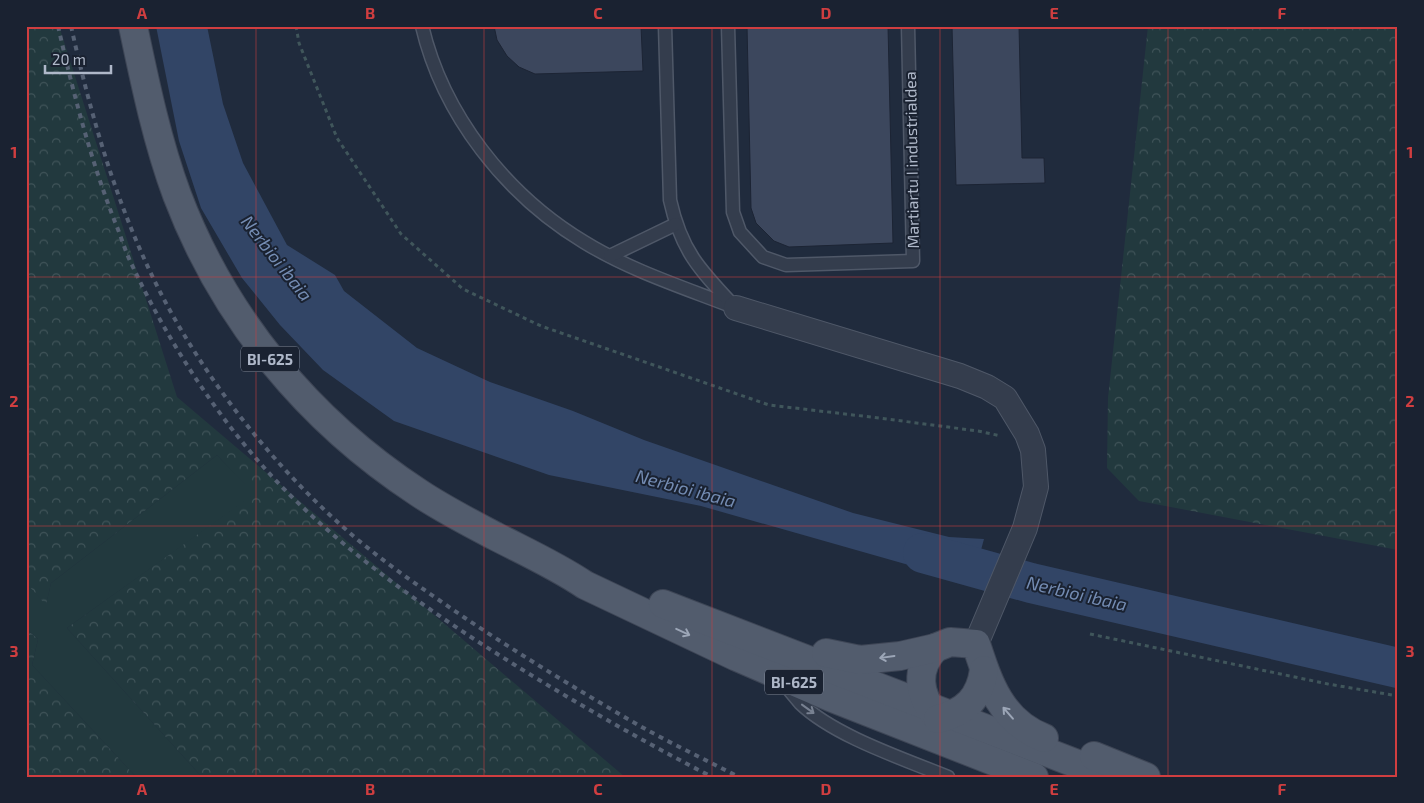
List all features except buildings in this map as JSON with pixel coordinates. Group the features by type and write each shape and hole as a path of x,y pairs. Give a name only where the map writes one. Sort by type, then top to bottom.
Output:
{"main road":[{"name":"BI-625","path":"133,26 153,116 177,194 215,277 240,319 278,370 304,399 381,467 421,494 494,536 562,570 585,585 775,674 934,739 1034,777"},
{"path":"562,570 602,579 939,713 1111,777"},
{"path":"652,600 685,601 830,654 860,660 900,656 935,648 950,642 976,644 984,670 995,695 1015,721 1038,736 1146,777"},
{"path":"935,648 926,657 921,679 939,713 957,734 1064,777"},
{"path":"737,657 776,663 865,700 915,717 966,706 976,695 982,684 984,670"}],"street":[{"path":"736,308 960,376 987,387 1005,398 1027,434 1033,450 1036,487 1025,528 976,644"}],"lane":[{"path":"422,26 436,72 448,97 481,149 521,193 549,220 585,243 649,275 736,308"},
{"path":"665,26 670,200 676,224 685,247 703,274 736,308"},
{"name":"Martiartu I industrialdea","path":"728,26 733,212 740,232 763,257 786,265 913,261 908,26"},
{"path":"610,256 676,224"},
{"path":"775,674 801,703 833,727 889,753 948,777"}],"path":[{"path":"296,26 299,43 337,138 401,234 463,290 542,326 768,405 960,429 1008,438"},
{"path":"1090,634 1319,682 1398,696"}],"green space":[{"path":"26,26 59,26 177,397 625,777 202,777 67,628 254,494 217,455 51,583 46,605 26,583"},
{"path":"1148,26 1398,26 1398,550 1139,501 1107,468 1108,398"},
{"path":"217,455 255,494 67,628 202,777 136,777 32,665 38,639 26,629 26,583 46,604 51,583"},
{"path":"26,629 38,639 32,665 136,777 26,777"}],"water":[{"path":"156,26 207,26 223,104 243,163 287,245 335,275 344,291 417,348 490,382 573,411 644,440 853,513 949,537 984,539 972,583 701,506 549,475 394,421 323,370 280,325 242,278 201,208 179,141"}],"waterway":[{"name":"Nerbioi ibaia","path":"923,553 1031,583 1398,668"}],"railway":[{"path":"58,26 90,149 106,198 130,260 164,327 202,388 268,472 335,537 428,608 477,641 563,694 712,777"},
{"path":"71,26 101,143 127,219 160,293 197,356 216,384 279,463 302,488 351,534 407,578 465,618 552,674 640,726 739,777"}]}
